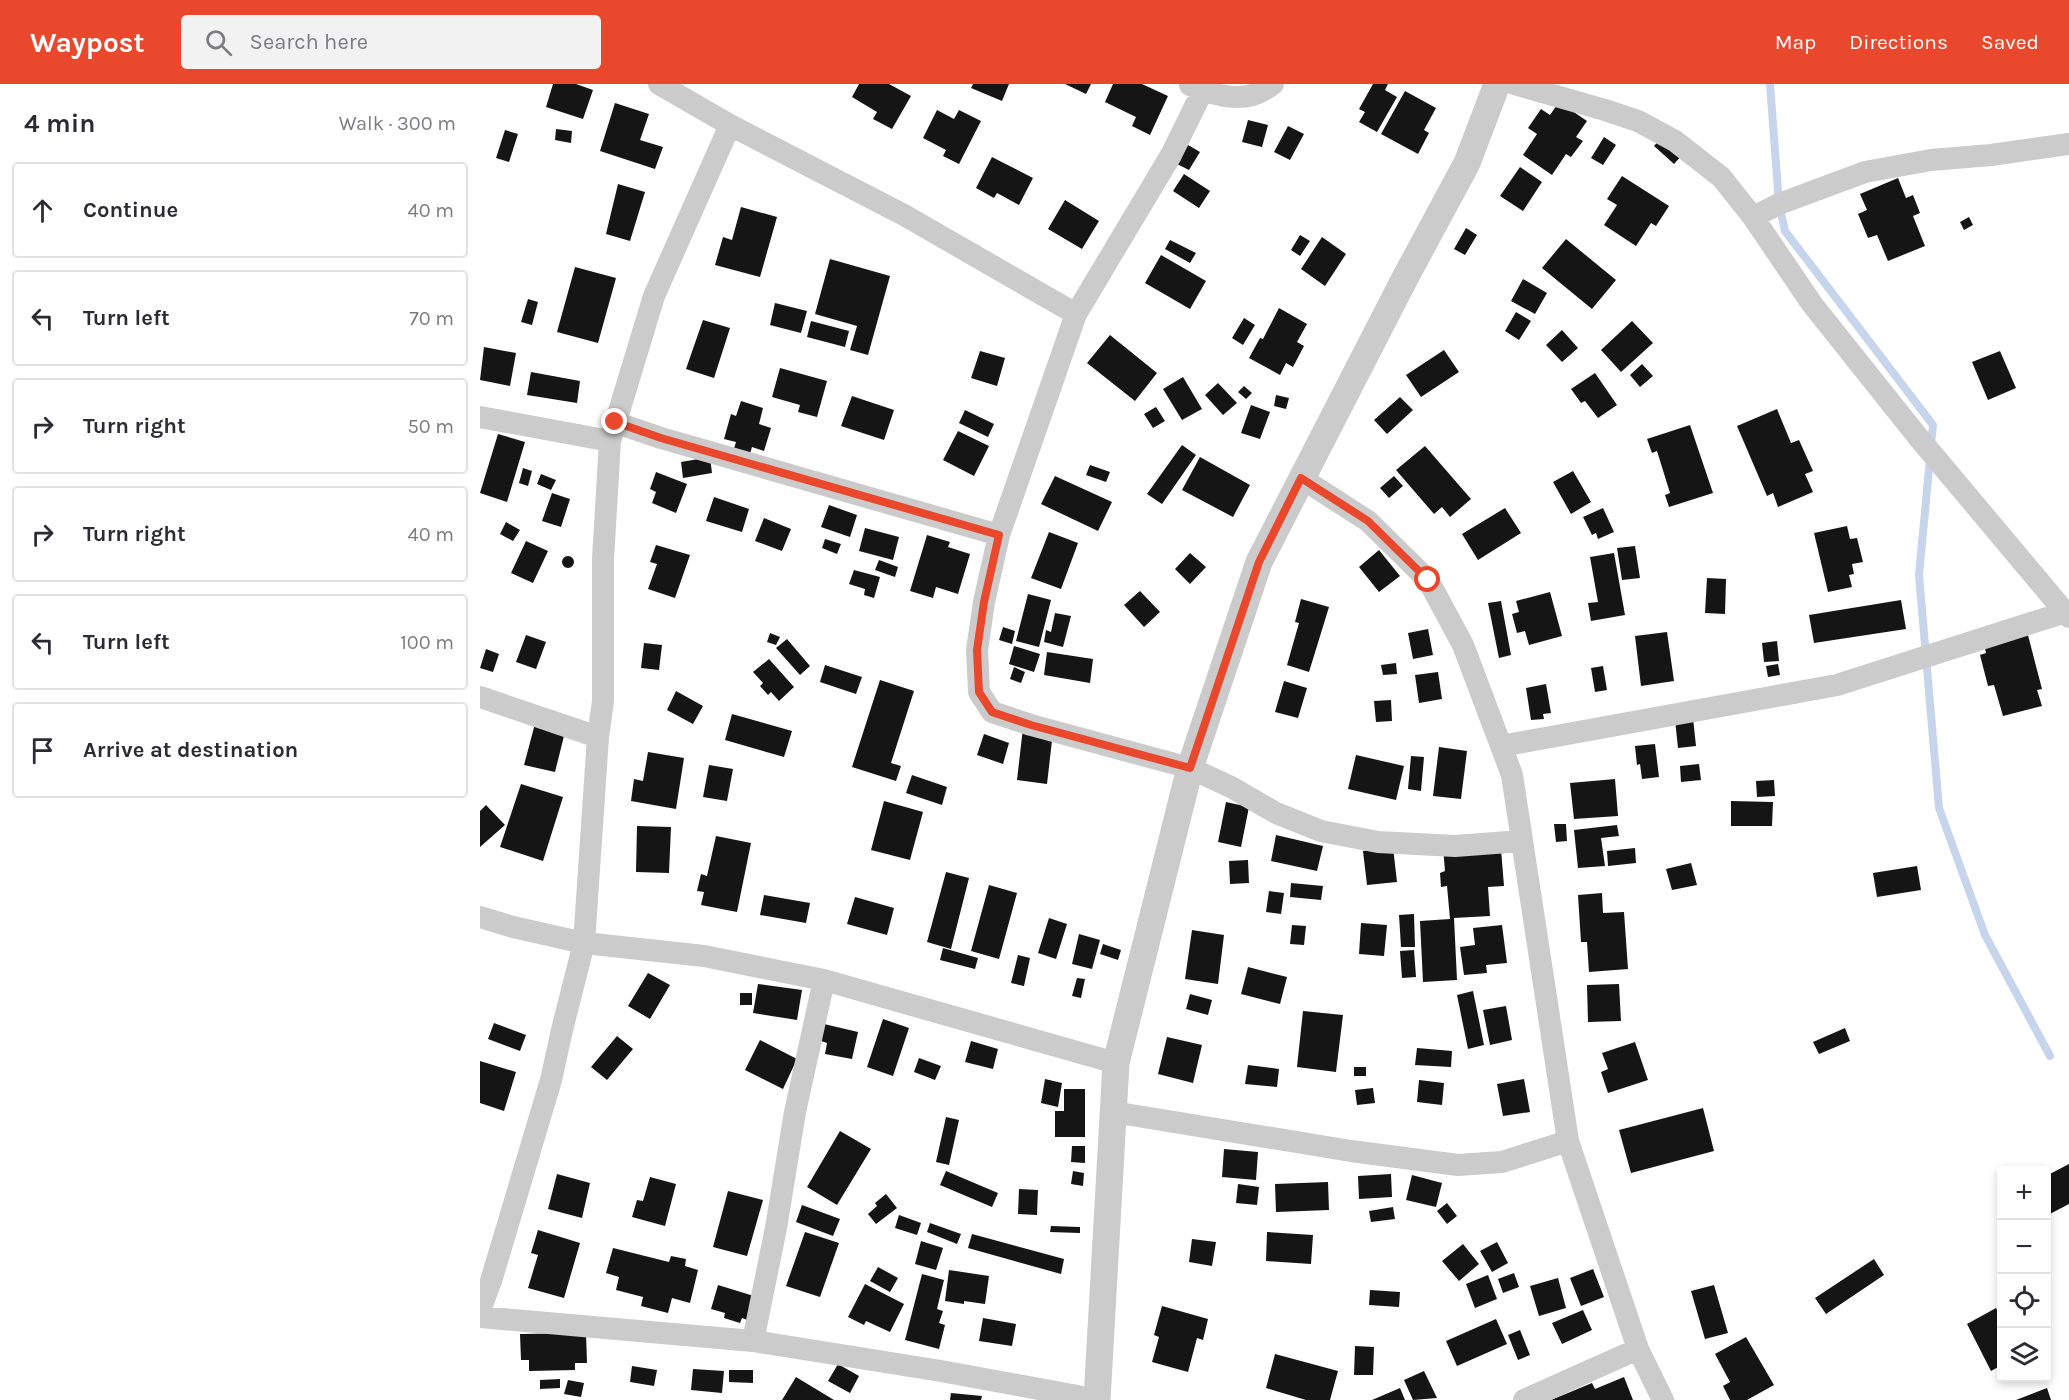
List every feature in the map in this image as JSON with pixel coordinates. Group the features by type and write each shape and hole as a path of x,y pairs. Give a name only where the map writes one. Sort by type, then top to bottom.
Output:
{"street":[{"path":"660,84 730,125 904,215 1076,314"},
{"path":"1273,84 1251,96 1228,98 1196,87 1171,155 1076,314 999,535 984,602 977,650 979,692 992,712 1031,725 1190,768 1276,813 1321,831 1378,842 1455,846 1522,841"},
{"path":"480,1317 753,1341 941,1371 1098,1400 1116,1063 1190,768 1259,562 1467,163 1497,84"},
{"path":"1501,746 1836,684 2068,613 1918,437 1812,304 1753,217 1721,177 1675,141 1638,121 1514,84"},
{"path":"480,1310 491,1281 551,1080 584,942 598,736 603,702 603,559 612,431 654,296 730,125"},
{"path":"1753,217 1779,204 1865,172 1931,160 1991,155 2069,144"},
{"path":"480,417 612,431 672,441 999,535"},
{"path":"1301,478 1368,521 1428,580 1463,645 1512,775 1568,1141 1638,1349 1663,1400"},
{"path":"480,697 598,736"},
{"path":"480,917 513,927 584,942 704,956 824,980 1116,1063"},
{"path":"753,1341 776,1228 795,1112 824,980"},
{"path":"1113,1112 1351,1151 1458,1165 1502,1162 1568,1141"},
{"path":"1524,1400 1638,1349"}],"building":[{"path":"553,84 576,84 593,90 583,119 546,107"},
{"path":"859,84 889,84 911,96 892,129 873,119 877,112 852,97"},
{"path":"973,84 1009,84 1002,101 971,88"},
{"path":"1065,84 1091,84 1086,94"},
{"path":"1113,84 1142,84 1168,96 1150,135 1132,126 1136,117 1105,102"},
{"path":"1373,84 1388,84 1385,90 1397,97 1377,132 1359,122 1365,112 1359,109"},
{"path":"1405,91 1436,108 1424,130 1429,133 1418,154 1381,134"},
{"path":"1559,102 1587,121 1576,137 1583,141 1571,157 1566,154 1552,175 1523,155 1537,134 1528,128 1541,109 1550,115"},
{"path":"615,103 649,114 640,140 663,147 655,169 600,151"},
{"path":"937,110 954,119 959,110 981,121 959,164 943,156 946,150 923,138"},
{"path":"1248,120 1268,125 1262,147 1242,142"},
{"path":"1288,126 1304,134 1290,160 1274,152"},
{"path":"556,129 572,131 571,143 555,140"},
{"path":"505,130 518,134 509,162 496,158"},
{"path":"1663,136 1683,154 1674,164 1654,146"},
{"path":"1604,137 1616,145 1603,165 1591,158"},
{"path":"1188,145 1200,152 1189,170 1177,164"},
{"path":"992,157 1033,178 1019,205 997,193 994,198 976,188"},
{"path":"1520,167 1542,182 1523,211 1500,196"},
{"path":"1184,174 1210,191 1199,208 1173,191"},
{"path":"1622,176 1669,206 1656,226 1651,223 1636,246 1604,225 1617,205 1607,199"},
{"path":"1898,178 1906,198 1913,195 1920,213 1913,216 1925,246 1888,261 1877,235 1868,238 1858,214 1867,210 1860,194"},
{"path":"618,184 645,192 630,241 606,234"},
{"path":"1065,200 1099,221 1082,249 1048,229"},
{"path":"741,207 777,217 760,277 715,265 723,237 732,240"},
{"path":"1969,217 1973,225 1964,230 1960,222"},
{"path":"1466,228 1477,235 1465,255 1454,249"},
{"path":"1300,235 1310,241 1300,256 1291,250"},
{"path":"1322,237 1346,254 1325,286 1301,269"},
{"path":"1566,239 1616,280 1592,309 1542,268"},
{"path":"1170,240 1196,253 1190,263 1165,249"},
{"path":"1161,255 1206,281 1190,309 1145,283"},
{"path":"830,259 890,276 868,355 850,350 857,326 815,314"},
{"path":"575,267 616,278 598,343 557,332"},
{"path":"1523,279 1547,293 1535,314 1511,301"},
{"path":"528,299 538,302 532,325 521,322"},
{"path":"775,303 807,311 801,333 770,325"},
{"path":"1279,308 1307,324 1297,342 1304,346 1293,367 1286,363 1280,375 1249,358 1260,338 1263,339"},
{"path":"1516,312 1531,321 1519,340 1505,331"},
{"path":"1244,318 1255,325 1243,345 1232,338"},
{"path":"703,320 730,328 714,378 686,369"},
{"path":"811,321 849,331 845,347 807,337"},
{"path":"1632,321 1653,343 1621,372 1601,350"},
{"path":"1562,330 1578,348 1562,362 1546,345"},
{"path":"1110,335 1157,373 1135,401 1087,363"},
{"path":"484,347 516,353 510,386 480,380"},
{"path":"1444,350 1459,372 1421,397 1406,375"},
{"path":"980,351 1005,358 997,386 971,378"},
{"path":"2000,351 2016,388 1988,400 1972,362"},
{"path":"1642,364 1653,376 1640,387 1630,375"},
{"path":"780,368 827,381 817,417 798,412 800,405 772,397"},
{"path":"531,372 580,381 577,403 527,395"},
{"path":"1595,373 1617,405 1598,418 1585,401 1581,403 1571,389"},
{"path":"1183,377 1202,409 1182,420 1163,389"},
{"path":"1218,383 1237,403 1223,415 1205,395"},
{"path":"1244,386 1252,393 1246,399 1238,392"},
{"path":"1276,395 1289,398 1286,409 1274,406"},
{"path":"852,396 894,410 884,440 841,426"},
{"path":"1400,397 1413,410 1387,434 1374,420"},
{"path":"741,401 763,408 759,424 771,428 764,451 752,447 749,457 733,452 736,442 724,439 731,414 736,416"},
{"path":"1251,405 1270,412 1260,439 1241,433"},
{"path":"1156,407 1165,421 1153,428 1144,414"},
{"path":"1777,409 1791,443 1799,440 1813,471 1805,474 1813,492 1778,507 1773,493 1767,496 1737,426"},
{"path":"965,410 994,424 988,437 959,423"},
{"path":"1690,425 1713,493 1669,507 1665,495 1670,493 1657,451 1652,453 1647,439"},
{"path":"958,431 989,446 974,476 943,460"},
{"path":"498,434 525,442 507,502 480,493"},
{"path":"1182,445 1196,455 1162,504 1147,494"},
{"path":"1425,446 1471,499 1450,517 1442,507 1434,514 1396,470"},
{"path":"710,457 712,473 683,478 681,462"},
{"path":"1200,457 1250,485 1233,517 1182,490"},
{"path":"1090,465 1110,472 1106,482 1086,475"},
{"path":"523,468 532,471 528,486 519,483"},
{"path":"1573,471 1591,502 1571,514 1553,482"},
{"path":"656,472 687,484 676,513 652,503 656,492 650,489"},
{"path":"541,474 556,480 551,490 537,484"},
{"path":"1055,476 1112,502 1098,531 1041,504"},
{"path":"1394,476 1403,486 1389,498 1380,488"},
{"path":"552,493 570,499 561,527 542,521"},
{"path":"714,497 749,509 742,532 706,521"},
{"path":"829,505 857,515 850,537 821,527"},
{"path":"1505,508 1521,533 1478,560 1462,534"},
{"path":"1603,508 1614,532 1598,539 1596,533 1592,535 1583,517"},
{"path":"764,518 791,529 782,551 755,541"},
{"path":"506,522 520,530 513,541 500,534"},
{"path":"1847,526 1850,539 1857,538 1863,562 1852,564 1854,574 1849,575 1852,587 1828,592 1814,533"},
{"path":"865,528 899,537 893,560 859,551"},
{"path":"1049,532 1078,543 1061,589 1031,578"},
{"path":"927,535 950,542 948,547 970,554 958,594 936,587 933,598 910,591"},
{"path":"825,539 841,544 837,554 822,548"},
{"path":"526,541 548,551 533,583 511,573"},
{"path":"656,545 690,555 675,598 648,589 657,564 650,562"},
{"path":"1635,546 1640,578 1622,580 1617,548"},
{"path":"1379,550 1400,576 1379,592 1359,567"},
{"path":"1190,553 1206,567 1190,584 1175,569"},
{"path":"1614,553 1625,615 1591,621 1588,603 1598,602 1590,557"},
{"path":"570,556 574,562 570,568 566,568 562,560"},
{"path":"879,560 898,567 895,577 875,570"},
{"path":"854,570 880,577 874,598 864,595 865,589 849,584"},
{"path":"1707,578 1726,579 1725,614 1705,613"},
{"path":"1140,591 1160,612 1144,627 1124,605"},
{"path":"1550,592 1562,636 1529,645 1525,631 1517,633 1512,614 1519,612 1516,601"},
{"path":"1028,594 1051,600 1039,647 1016,641"},
{"path":"1301,599 1329,607 1309,672 1287,665 1299,623 1295,622"},
{"path":"1901,600 1906,629 1814,643 1809,615"},
{"path":"1501,601 1511,655 1499,658 1488,603"},
{"path":"1055,613 1071,616 1063,647 1044,642 1046,630 1051,632"},
{"path":"2024,620 2042,689 2037,690 2042,706 2003,716 1994,685 1988,686 1980,655 1986,653 1981,631"},
{"path":"1003,627 1015,631 1012,644 999,640"},
{"path":"1428,629 1433,655 1413,659 1408,633"},
{"path":"1667,632 1674,681 1641,686 1635,636"},
{"path":"770,633 780,637 776,645 767,642"},
{"path":"526,635 546,642 536,669 516,662"},
{"path":"787,639 810,666 800,675 776,648"},
{"path":"1777,641 1779,661 1764,662 1762,643"},
{"path":"644,643 662,645 659,670 641,668"},
{"path":"1014,646 1040,654 1034,672 1009,664"},
{"path":"486,649 499,654 493,672 480,668"},
{"path":"1047,652 1093,659 1090,683 1044,675"},
{"path":"769,659 794,687 779,701 771,692 768,695 760,686 763,683 753,672"},
{"path":"1396,663 1397,674 1383,675 1381,665"},
{"path":"1778,664 1780,675 1768,677 1766,666"},
{"path":"825,665 862,677 856,694 820,682"},
{"path":"1603,666 1607,690 1595,692 1591,668"},
{"path":"1014,667 1025,672 1021,683 1010,679"},
{"path":"1438,672 1442,699 1419,703 1415,675"},
{"path":"880,680 914,691 891,763 901,766 896,781 852,767"},
{"path":"1284,681 1307,688 1298,718 1275,712"},
{"path":"1546,684 1551,713 1543,714 1544,719 1531,720 1526,688"},
{"path":"676,691 703,706 693,724 667,710"},
{"path":"1391,700 1392,721 1376,722 1374,701"},
{"path":"732,714 792,731 784,757 725,740"},
{"path":"1693,718 1696,746 1678,748 1675,720"},
{"path":"536,720 566,728 555,772 524,765"},
{"path":"1023,728 1053,732 1047,784 1017,780"},
{"path":"984,734 1009,743 1003,764 977,755"},
{"path":"1655,744 1659,777 1642,779 1640,764 1637,765 1635,746"},
{"path":"1439,747 1467,751 1461,799 1433,796"},
{"path":"648,752 684,758 676,809 631,801 634,779 643,781"},
{"path":"1356,755 1404,766 1396,800 1348,789"},
{"path":"1411,756 1424,757 1421,791 1408,789"},
{"path":"1699,764 1701,780 1681,782 1680,766"},
{"path":"709,765 733,769 727,801 703,797"},
{"path":"912,775 947,787 942,805 906,793"},
{"path":"1615,779 1618,816 1574,819 1570,783"},
{"path":"1774,780 1775,796 1757,797 1756,781"},
{"path":"521,784 563,797 543,861 500,847"},
{"path":"884,801 923,812 910,860 871,850"},
{"path":"1731,801 1773,802 1772,826 1731,826"},
{"path":"1226,802 1249,807 1241,847 1218,842"},
{"path":"486,805 505,825 480,847 480,811"},
{"path":"1554,824 1566,824 1567,841 1556,842"},
{"path":"1617,825 1619,836 1601,838 1605,866 1578,868 1574,830"},
{"path":"637,826 671,827 669,873 636,872"},
{"path":"1276,835 1323,846 1317,871 1271,861"},
{"path":"716,836 751,843 737,912 701,905 704,892 697,891 701,874 707,876"},
{"path":"1393,847 1397,882 1367,885 1363,851"},
{"path":"1443,847 1501,849 1504,886 1488,887 1490,916 1454,918 1457,980 1423,982 1420,921 1450,919 1447,886 1441,887 1440,873 1445,871"},
{"path":"1635,848 1636,863 1608,866 1607,851"},
{"path":"1248,860 1249,883 1230,884 1229,861"},
{"path":"1691,863 1697,885 1672,890 1666,869"},
{"path":"1917,866 1921,890 1877,897 1873,873"},
{"path":"946,872 969,878 951,949 927,942"},
{"path":"1291,883 1323,886 1321,900 1290,897"},
{"path":"989,885 1017,893 999,959 971,951"},
{"path":"1269,891 1284,893 1281,914 1266,912"},
{"path":"1602,893 1603,913 1624,912 1628,969 1589,972 1587,942 1581,942 1578,895"},
{"path":"764,895 810,903 806,923 760,915"},
{"path":"855,897 894,908 887,935 847,924"},
{"path":"1414,914 1415,947 1401,947 1399,915"},
{"path":"1049,918 1067,924 1056,959 1038,953"},
{"path":"1361,923 1387,925 1384,956 1359,954"},
{"path":"1292,925 1306,926 1304,945 1290,944"},
{"path":"1502,925 1507,963 1486,965 1487,973 1464,975 1460,947 1475,945 1473,928"},
{"path":"1192,930 1224,935 1218,984 1185,979"},
{"path":"1079,934 1100,940 1092,969 1072,964"},
{"path":"1103,944 1121,950 1118,960 1100,954"},
{"path":"943,948 978,958 975,969 940,960"},
{"path":"1414,950 1416,977 1402,978 1400,951"},
{"path":"1018,955 1030,958 1024,986 1011,983"},
{"path":"1248,967 1287,977 1280,1004 1241,994"},
{"path":"648,973 670,985 650,1019 628,1006"},
{"path":"1077,978 1085,979 1081,998 1072,996"},
{"path":"758,984 802,990 797,1020 753,1013"},
{"path":"1619,984 1621,1021 1588,1022 1587,985"},
{"path":"1473,991 1484,1045 1468,1049 1457,995"},
{"path":"740,993 752,993 752,1005 740,1005"},
{"path":"1190,994 1212,1000 1208,1015 1186,1009"},
{"path":"1506,1006 1512,1040 1490,1045 1483,1010"},
{"path":"1303,1011 1343,1015 1336,1072 1297,1067"},
{"path":"883,1019 909,1028 893,1076 867,1067"},
{"path":"494,1023 526,1035 520,1051 488,1039"},
{"path":"824,1024 858,1032 852,1059 825,1054 827,1043 821,1041"},
{"path":"1845,1028 1850,1041 1819,1054 1813,1042"},
{"path":"617,1036 633,1049 607,1080 591,1067"},
{"path":"1167,1037 1202,1045 1193,1083 1158,1074"},
{"path":"760,1040 797,1059 783,1089 745,1070"},
{"path":"971,1041 998,1049 993,1069 965,1062"},
{"path":"1635,1042 1648,1080 1608,1093 1601,1072 1608,1069 1602,1053"},
{"path":"1417,1048 1452,1051 1451,1067 1415,1065"},
{"path":"919,1058 941,1066 935,1080 914,1072"},
{"path":"480,1061 516,1072 504,1111 480,1103"},
{"path":"1248,1065 1279,1069 1277,1087 1245,1084"},
{"path":"1354,1067 1366,1067 1366,1076 1354,1076"},
{"path":"1045,1079 1062,1083 1058,1107 1041,1103"},
{"path":"1524,1079 1530,1112 1503,1116 1497,1084"},
{"path":"1419,1080 1444,1083 1442,1105 1417,1102"},
{"path":"1373,1088 1375,1103 1357,1105 1355,1090"},
{"path":"1064,1089 1085,1089 1085,1137 1055,1137 1055,1111 1064,1111"},
{"path":"1703,1108 1714,1151 1631,1173 1619,1130"},
{"path":"946,1117 959,1120 949,1165 936,1162"},
{"path":"840,1131 871,1149 837,1205 807,1187"},
{"path":"1072,1146 1085,1146 1085,1163 1071,1162"},
{"path":"1224,1149 1258,1152 1256,1180 1222,1177"},
{"path":"2069,1164 2069,1204 2051,1213 2051,1173"},
{"path":"946,1171 998,1193 992,1207 940,1185"},
{"path":"1073,1171 1084,1173 1083,1186 1071,1184"},
{"path":"557,1174 590,1183 582,1218 548,1209"},
{"path":"1391,1174 1392,1197 1359,1199 1358,1176"},
{"path":"1412,1175 1442,1183 1436,1207 1406,1200"},
{"path":"650,1177 676,1184 665,1226 632,1217 637,1200 643,1201"},
{"path":"1328,1182 1329,1210 1276,1212 1275,1184"},
{"path":"1238,1184 1259,1187 1257,1205 1236,1203"},
{"path":"1019,1189 1038,1190 1037,1215 1018,1214"},
{"path":"728,1191 763,1200 747,1256 713,1247"},
{"path":"886,1194 897,1208 876,1224 868,1214 877,1206 875,1203"},
{"path":"1447,1203 1457,1216 1447,1224 1437,1211"},
{"path":"802,1205 840,1219 833,1236 796,1222"},
{"path":"1393,1207 1395,1219 1371,1222 1369,1211"},
{"path":"899,1215 921,1223 917,1235 895,1228"},
{"path":"930,1223 961,1234 957,1244 927,1232"},
{"path":"1051,1226 1080,1227 1080,1233 1050,1232"},
{"path":"538,1230 580,1243 564,1298 528,1288 538,1255 531,1253"},
{"path":"805,1232 839,1243 820,1297 786,1286"},
{"path":"1267,1232 1313,1235 1311,1264 1266,1261"},
{"path":"972,1234 1064,1259 1061,1274 968,1248"},
{"path":"1192,1239 1216,1242 1212,1266 1189,1262"},
{"path":"921,1241 943,1248 936,1270 915,1264"},
{"path":"1497,1242 1508,1263 1492,1272 1480,1251"},
{"path":"1463,1244 1479,1264 1459,1281 1442,1261"},
{"path":"613,1248 669,1262 671,1256 686,1259 685,1266 698,1270 690,1303 672,1298 668,1313 641,1306 643,1297 616,1290 619,1277 606,1273"},
{"path":"1874,1259 1884,1275 1826,1314 1815,1298"},
{"path":"878,1267 898,1278 890,1292 870,1281"},
{"path":"1593,1269 1604,1297 1581,1306 1570,1278"},
{"path":"949,1270 989,1276 985,1304 945,1301"},
{"path":"1514,1273 1519,1287 1503,1293 1498,1279"},
{"path":"922,1274 944,1280 937,1309 943,1311 939,1323 945,1325 939,1349 905,1340"},
{"path":"1488,1275 1497,1299 1475,1308 1466,1284"},
{"path":"1558,1278 1566,1308 1539,1316 1530,1286"},
{"path":"865,1284 904,1304 890,1332 866,1321 864,1325 848,1317"},
{"path":"718,1285 757,1297 750,1321 742,1318 740,1323 724,1318 725,1313 711,1309"},
{"path":"1714,1285 1728,1333 1705,1339 1691,1291"},
{"path":"1370,1290 1400,1292 1399,1307 1369,1305"},
{"path":"1162,1306 1208,1319 1203,1340 1197,1338 1188,1372 1152,1362 1159,1337 1154,1335"},
{"path":"1996,1308 1997,1368 1991,1371 1967,1324"},
{"path":"1583,1310 1592,1330 1562,1344 1552,1323"},
{"path":"983,1318 1016,1324 1012,1346 979,1341"},
{"path":"1496,1319 1507,1344 1457,1366 1446,1341"},
{"path":"1520,1330 1530,1355 1518,1360 1508,1335"},
{"path":"586,1333 587,1363 575,1363 575,1370 529,1371 529,1360 521,1360 520,1334"},
{"path":"1746,1337 1774,1385 1747,1400 1730,1400 1723,1386 1730,1382 1715,1354"},
{"path":"1355,1346 1374,1347 1373,1375 1354,1375"},
{"path":"1275,1354 1338,1371 1330,1400 1306,1400 1266,1388"},
{"path":"838,1364 859,1376 850,1393 828,1381"},
{"path":"632,1366 657,1370 654,1386 630,1382"},
{"path":"693,1369 724,1371 722,1393 691,1390"},
{"path":"729,1370 753,1370 753,1383 729,1382"},
{"path":"1424,1371 1437,1398 1413,1400 1404,1380"},
{"path":"796,1377 834,1400 782,1400"},
{"path":"1624,1377 1633,1400 1551,1400 1592,1383 1595,1389"},
{"path":"560,1379 560,1388 540,1389 540,1380"},
{"path":"568,1380 584,1383 581,1397 564,1394"},
{"path":"1400,1388 1405,1400 1372,1400"},
{"path":"2047,1388 2051,1400 2016,1400"},
{"path":"951,1393 982,1396 981,1400 950,1400"}],"waterway":[{"path":"1770,84 1779,204 1785,231 1933,425 1931,445"},
{"path":"1930,458 1919,575 1939,808 1985,935 2050,1056"}],"route":[{"path":"615,422 661,438 999,535 984,602 977,650 979,692 992,712 1031,725 1190,768 1259,562 1301,478 1368,521 1428,580"}]}
